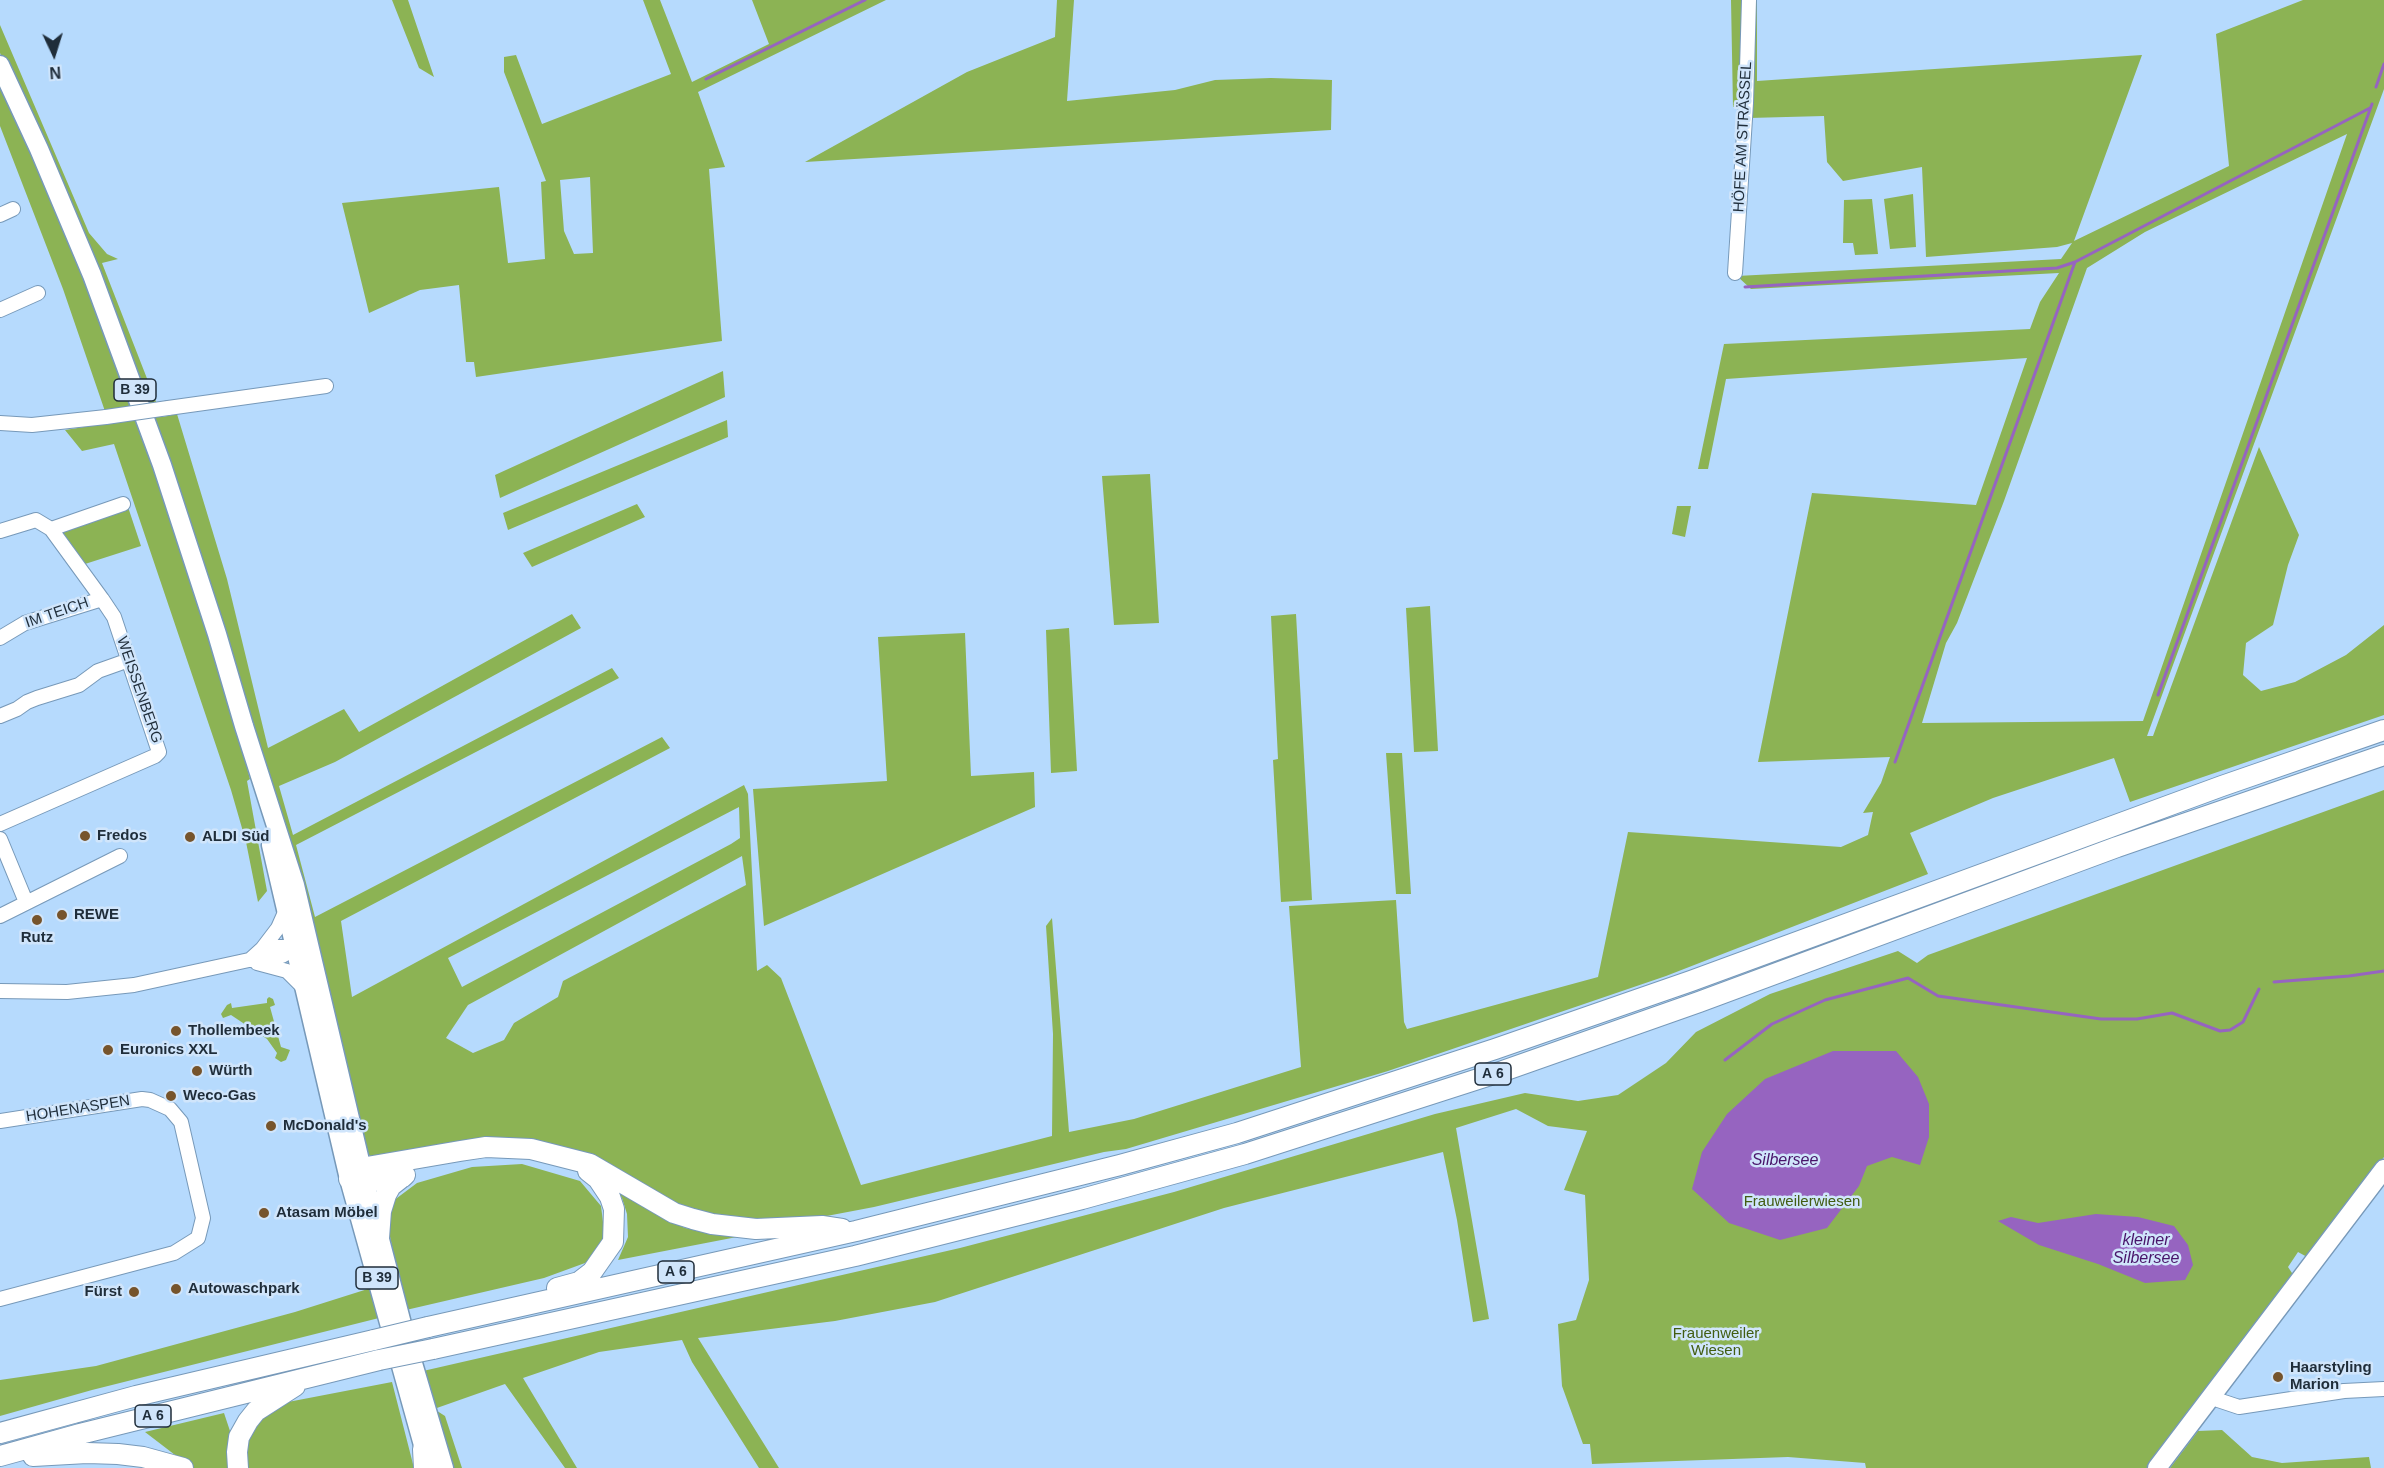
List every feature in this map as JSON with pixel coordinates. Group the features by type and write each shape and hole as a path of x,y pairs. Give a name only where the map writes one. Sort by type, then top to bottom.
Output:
{"highway":[{"name":"A 6","path":"0,1433 136,1396 428,1327 856,1231 1237,1133 1495,1049 1702,977 2222,786 2384,730"},
{"name":"A 6","path":"0,1457 80,1434 379,1360 855,1256 1082,1199 1255,1151 1580,1044 2117,847 2384,755"},
{"path":"358,1176 460,1151 486,1147 531,1149 590,1164 674,1212 712,1224 756,1229 822,1226 856,1231"},
{"path":"379,1238 381,1211 391,1186 403,1177 460,1151"},
{"path":"497,1312 579,1282 592,1272 614,1242 614,1209 610,1197 598,1179 574,1160"},
{"path":"358,1176 403,1177"},
{"path":"238,1468 239,1437 248,1421 256,1411 306,1378"},
{"path":"0,1457 118,1454 143,1457 183,1468"}],"main road":[{"name":"B 39","path":"0,65 39,148 137,396 183,527 295,885 303,943 424,1458"},
{"name":"B 39","path":"244,726 286,910 303,943 304,989 358,1176 379,1238 444,1468"},
{"path":"2157,1468 2384,1169"},
{"path":"424,1458 430,1468"}],"street":[{"name":"HÖFE AM STRÄSSEL","path":"1735,273 1746,103 1749,0"},
{"path":"0,310 38,294"},
{"path":"0,423 32,425 106,417 326,386"},
{"path":"0,531 36,520 51,529 123,504"},
{"name":"WEISSENBERG","path":"0,824 159,752 114,617 51,529"},
{"name":"IM TEICH","path":"0,638 25,623 102,599"},
{"path":"0,716 37,698 79,685 98,671 129,660"},
{"path":"2,847 26,902"},
{"path":"0,915 120,856"},
{"path":"249,960 262,949 278,928 286,910"},
{"path":"262,949 303,943"},
{"path":"0,991 67,992 112,989 249,960 282,956 303,943"},
{"path":"249,960 287,971 304,989"},
{"name":"HOHENASPEN","path":"0,1121 142,1099 170,1109 181,1122 203,1218 198,1238 174,1253 0,1299"},
{"path":"2211,1395 2239,1407 2344,1391 2384,1389"}],"green space":[{"path":"392,0 408,0 434,77 419,68"},
{"path":"643,0 660,0 692,82 769,44 752,0 886,0 698,92 725,167 709,169 722,341 476,377 474,362 466,362 459,285 420,290 369,313 342,203 499,187 508,263 545,259 541,182 546,181 504,72 504,57 516,55 542,124 671,74","holes":["590,177 593,253 574,254 564,231 560,180"]},
{"path":"1057,0 1074,0 1067,101 1175,90 1215,80 1271,78 1332,80 1331,130 805,162 967,72 1055,37"},
{"path":"1731,0 1757,0 1757,81 2142,55 2074,241 2229,166 2216,34 2303,0 2384,0 2384,89 2147,736 2153,736 2259,447 2299,535 2288,565 2273,625 2246,643 2243,675 2261,691 2295,682 2346,655 2384,625 2384,715 2130,802 2114,758 1993,798 1910,833 1928,874 1666,976 1388,1071 1126,1149 1104,1152 874,1207 816,1218 771,1222 726,1218 686,1209 625,1175 553,1144 482,1138 372,1157 365,1152 287,838 37,131 0,53 0,25 89,233 107,254 118,259 102,263 162,417 177,414 227,579 268,748 344,709 359,732 572,614 581,628 335,762 279,786 293,835 612,668 619,678 296,845 315,917 662,737 670,748 341,921 352,997 744,785 748,794 757,971 767,965 781,978 861,1185 1052,1136 1053,1034 1046,926 1052,918 1069,1132 1134,1119 1301,1067 1289,906 1396,900 1404,1022 1407,1029 1598,977 1628,832 1841,847 1868,835 1873,812 1863,813 1881,783 1890,757 1758,762 1812,493 1976,505 2027,358 1726,379 1708,469 1698,469 1724,344 2030,329 2040,302 2059,273 1751,289 1737,276 2061,259 2072,243 2057,247 1926,257 1922,167 1843,181 1827,162 1824,116 1749,118 1750,106 1733,107","holes":["2347,134 2143,721 1922,723 1946,643 1957,623 2004,501 2087,268 2145,232","739,807 740,838 731,844 462,987 448,958","742,856 746,885 563,981 558,997 514,1023 504,1040 473,1053 446,1038 468,1005"]},
{"path":"0,86 63,224 97,310 138,420 217,656 250,779 247,781 267,891 258,902 246,842 231,790 114,444 82,451 65,430 109,423 63,289 0,126"},
{"path":"1913,194 1916,247 1890,249 1884,199"},
{"path":"1872,199 1878,254 1855,255 1853,243 1843,243 1844,200"},
{"path":"723,371 725,397 500,498 495,475"},
{"path":"727,420 728,437 508,530 503,513"},
{"path":"1150,474 1159,623 1114,625 1102,476"},
{"path":"637,504 645,517 532,567 523,553"},
{"path":"1677,506 1691,506 1685,537 1672,534"},
{"path":"128,507 141,546 85,564 63,534 64,528"},
{"path":"1430,606 1438,751 1414,752 1406,608"},
{"path":"1296,614 1312,900 1281,902 1273,760 1278,759 1271,616"},
{"path":"1069,628 1077,771 1051,773 1046,630"},
{"path":"965,633 971,776 1034,772 1035,807 764,926 753,789 887,781 878,637"},
{"path":"1386,753 1402,753 1411,894 1396,894"},
{"path":"2384,790 2384,1157 2309,1258 2298,1252 2288,1267 2294,1276 2252,1332 2232,1353 2149,1468 1866,1468 1865,1463 1788,1457 1592,1464 1590,1444 1583,1444 1562,1386 1558,1324 1576,1320 1589,1280 1585,1195 1564,1190 1587,1131 1548,1126 1516,1109 1456,1128 1489,1319 1473,1322 1457,1220 1443,1152 1224,1208 935,1302 835,1321 698,1338 779,1468 759,1468 692,1362 682,1340 599,1352 523,1378 577,1468 565,1468 505,1384 434,1409 445,1416 462,1468 451,1468 423,1371 960,1248 1174,1192 1435,1114 1525,1093 1578,1101 1618,1095 1666,1063 1696,1032 1770,994 1898,951 1917,963 1928,955"},
{"path":"269,997 273,999 275,1005 270,1007 281,1047 290,1050 286,1060 281,1062 275,1058 277,1053 267,1039 231,1015 223,1018 221,1014 231,1003 232,1008 267,1003"},
{"path":"522,1164 580,1181 601,1206 605,1238 598,1251 585,1263 544,1278 406,1310 387,1223 393,1201 417,1183 472,1167"},
{"path":"616,1188 650,1211 685,1228 742,1236 618,1260 628,1237 627,1214"},
{"path":"374,1287 379,1318 92,1390 0,1416 0,1380 96,1366 295,1312"},
{"path":"392,1382 414,1468 248,1468 246,1442 254,1425 271,1410 288,1402"},
{"path":"224,1413 230,1431 234,1468 192,1468 145,1432"},
{"path":"2222,1430 2252,1457 2282,1463 2369,1457 2371,1468 2170,1468 2198,1431"}],"water":[{"name":"Silbersee","path":"1833,1051 1896,1051 1918,1077 1929,1104 1929,1137 1920,1165 1892,1157 1867,1166 1859,1186 1827,1228 1780,1240 1729,1223 1692,1189 1702,1152 1727,1114 1765,1079"},
{"name":"kleiner Silbersee","path":"2096,1214 2138,1217 2174,1226 2188,1245 2193,1265 2185,1280 2145,1283 2098,1264 2039,1245 1998,1221 2011,1217 2038,1223"}],"waterway":[{"path":"706,79 865,0"},
{"path":"2376,87 2384,64"},
{"path":"2158,695 2372,104"},
{"path":"1895,762 2075,262 2370,108"},
{"path":"1745,287 2057,268 2075,262"},
{"path":"2274,982 2384,971"},
{"path":"1725,1060 1772,1024 1825,1000 1908,978 1938,996 2101,1019 2137,1019 2172,1013 2220,1031 2230,1030 2243,1022 2259,989"}],"place":[{"name":"Fredos","path":"85,836"},
{"name":"ALDI Süd","path":"190,837"},
{"name":"REWE","path":"62,915"},
{"name":"Rutz","path":"37,920"},
{"name":"Thollembeek","path":"176,1031"},
{"name":"Euronics XXL","path":"108,1050"},
{"name":"Würth","path":"197,1071"},
{"name":"Weco-Gas","path":"171,1096"},
{"name":"McDonald's","path":"271,1126"},
{"name":"Atasam Möbel","path":"264,1213"},
{"name":"Autowaschpark","path":"176,1289"},
{"name":"Fürst","path":"134,1292"},
{"name":"Haarstyling Marion","path":"2278,1377"}],"park label":[{"name":"Frauweilerwiesen","path":"1802,1202"},
{"name":"Frauenweiler Wiesen","path":"1716,1342"}]}
